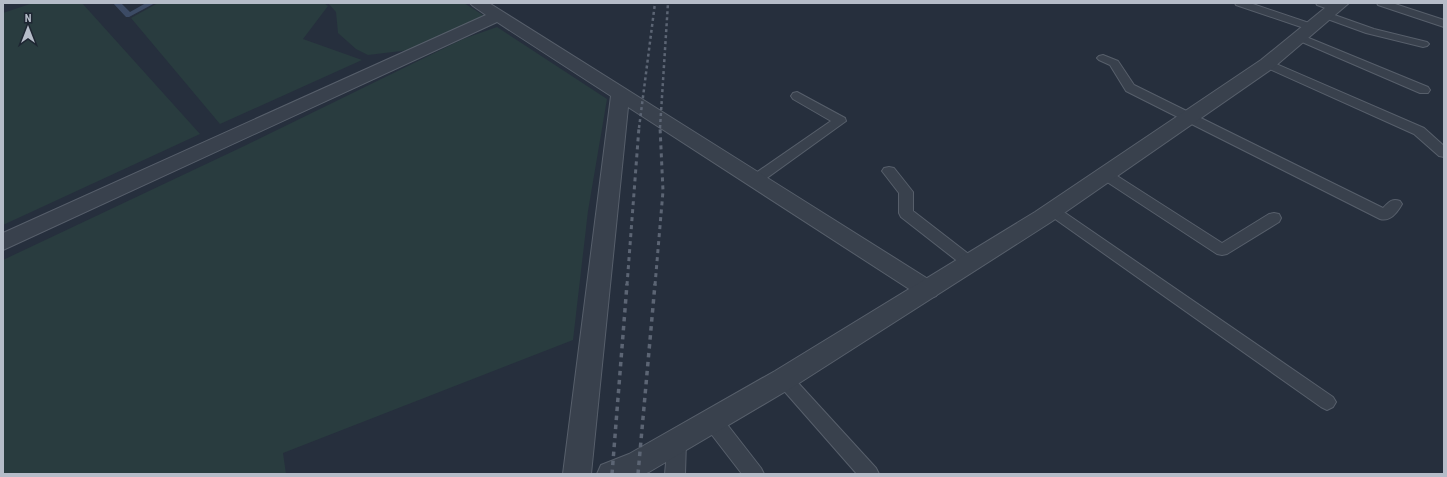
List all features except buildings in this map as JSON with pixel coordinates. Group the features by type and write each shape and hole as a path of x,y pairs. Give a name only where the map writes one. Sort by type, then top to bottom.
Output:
{"street":[{"path":"478,3 620,92 906,278 928,290"},
{"path":"3,242 498,16"},
{"path":"611,474 639,463 784,379 928,290 1053,210 1267,64 1322,16"},
{"path":"577,474 620,92"}],"lane":[{"path":"1240,3 1322,16 1370,31 1423,44"},
{"path":"1382,3 1444,24"},
{"path":"1322,16 1424,90"},
{"path":"1103,58 1114,63 1130,88 1189,118 1385,215 1395,204"},
{"path":"1267,64 1419,131 1444,153"},
{"path":"755,180 840,121 797,96"},
{"path":"889,171 906,192 906,213 970,263"},
{"path":"1106,175 1222,250 1274,218"},
{"path":"1053,210 1328,402"},
{"path":"784,379 869,474"},
{"path":"712,420 754,474"},
{"path":"675,474 677,441"}],"shaded area":[{"path":"33,3 82,3 200,134 3,225 3,13"},
{"path":"158,3 324,3 328,6 303,39 362,60 220,124 131,18"},
{"path":"328,3 464,3 486,17 418,49 368,55 356,49 338,33 336,12"},
{"path":"497,27 607,99 588,211 573,340 283,453 286,474 3,474 3,260 240,148 463,39"}],"waterway":[{"path":"117,3 129,15 151,3"}],"railway":[{"path":"639,128 655,3"},
{"path":"660,128 668,3"},
{"path":"627,285 639,127"},
{"path":"655,285 663,191 660,128"},
{"path":"612,474 627,284"},
{"path":"638,474 655,284"}]}
